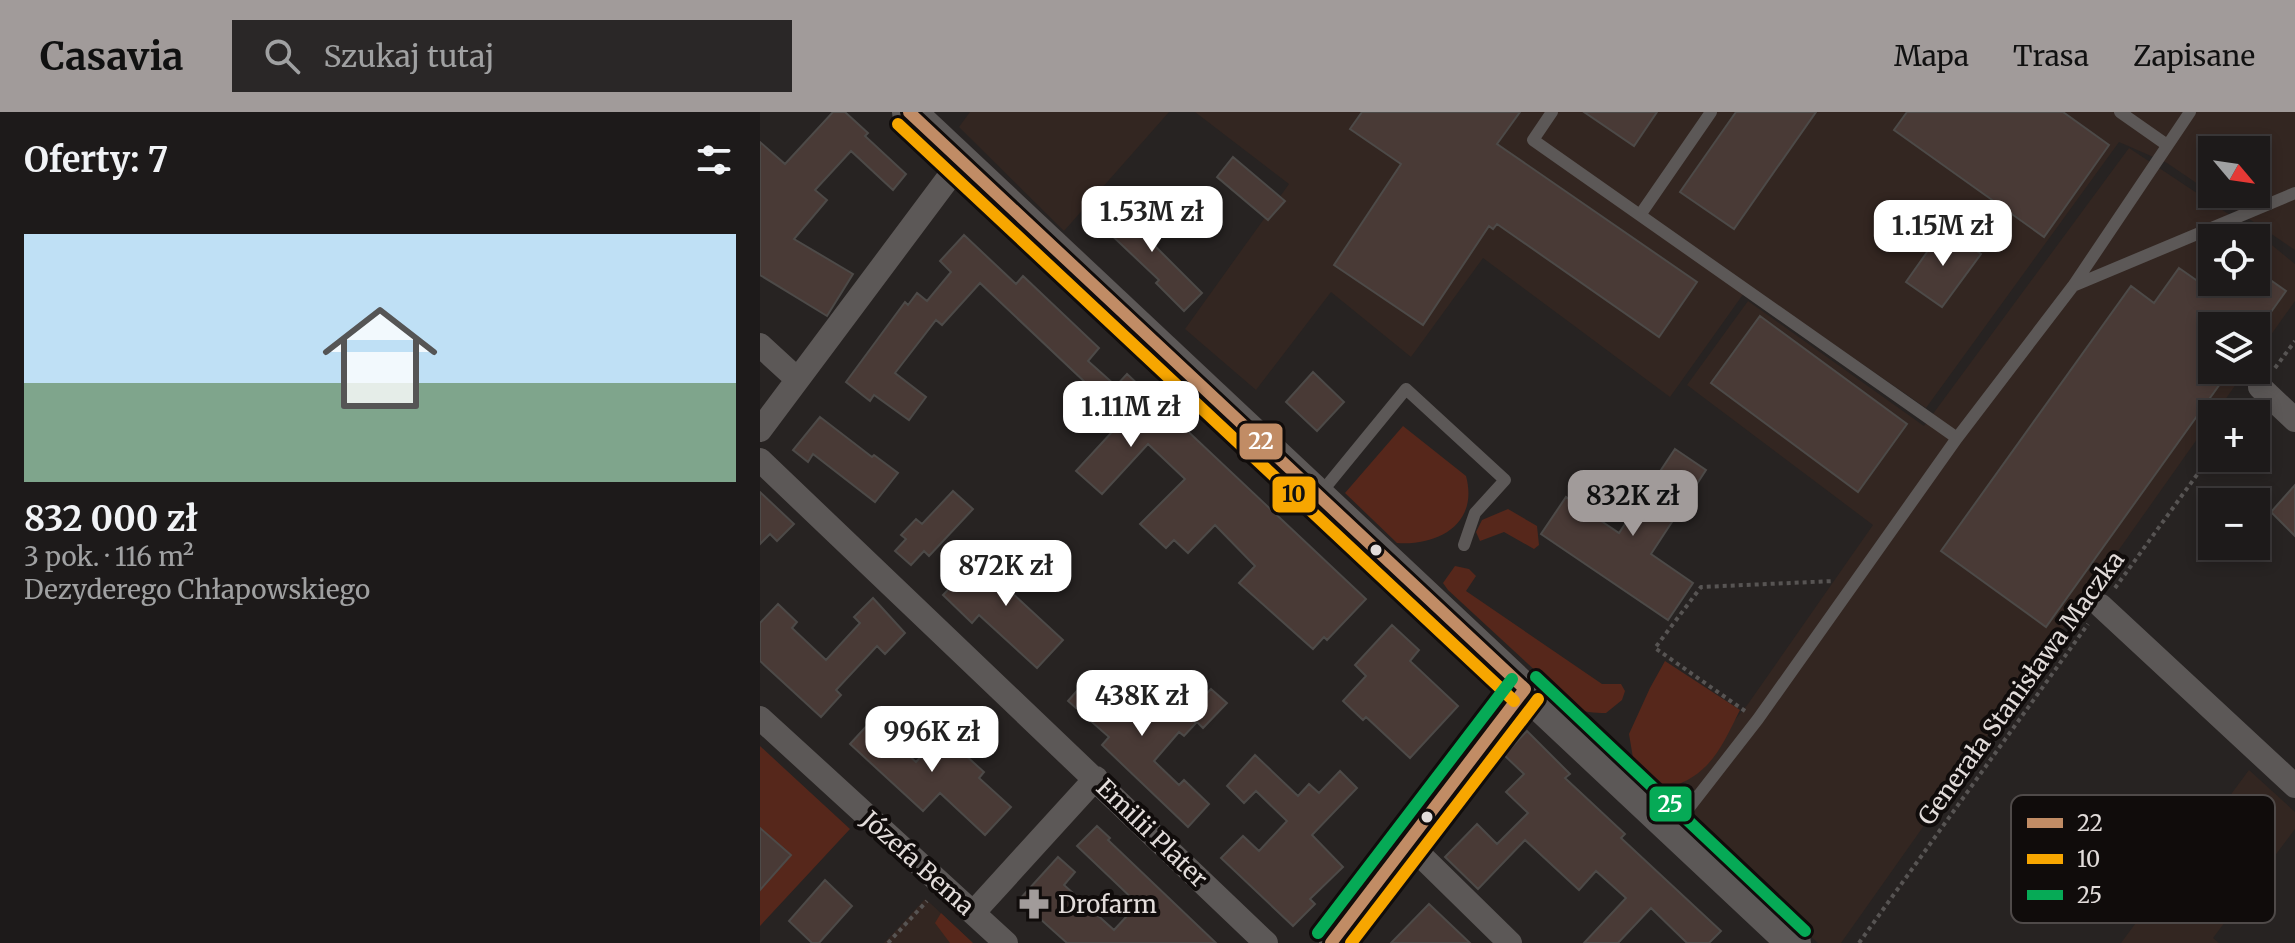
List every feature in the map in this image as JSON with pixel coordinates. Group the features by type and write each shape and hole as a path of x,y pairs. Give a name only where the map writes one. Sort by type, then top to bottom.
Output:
{"street":[{"path":"909,112 1794,943"},
{"path":"760,430 961,161"},
{"path":"760,345 797,379"},
{"path":"2260,387 2295,420"},
{"name":"Emilii Plater","path":"760,460 1266,943"},
{"path":"2101,606 2295,786"},
{"path":"1331,943 1525,689"},
{"name":"Józefa Bema","path":"760,718 1006,943"},
{"path":"973,913 1096,778"},
{"path":"1408,843 1510,943"}],"lane":[{"path":"1552,112 1533,140 1957,438"},
{"path":"1640,215 1711,112"},
{"path":"2120,112 2167,145"},
{"path":"1672,830 1758,719 1957,438 2073,286 2190,112"},
{"path":"2073,286 2295,193"},
{"path":"1318,496 1406,389 1505,480 1475,513 1464,545"}],"path":[{"name":"Generała Stanisława Maczka","path":"1859,943 2199,472"},
{"path":"1758,719 1655,648 1701,587 1857,580"},
{"path":"888,943 932,896"}],"shaded area":[{"path":"970,112 1169,112 1064,231 959,127"},
{"path":"1195,112 2295,112 2295,250 2270,233 2270,224 2257,224 2234,208 2270,208 2270,136 2198,136 2198,184 2167,163 2119,142 1926,408 1749,286 1670,397 1483,258 1411,357 1331,292 1256,390 1185,329 1289,184"},
{"path":"2129,148 2198,194 2198,208 2219,208 2243,224 2198,224 2198,296 2270,296 2270,244 2295,264 2295,301 2270,336 2270,312 2198,312 2198,384 2236,384 2225,400 2198,400 2198,438 1841,943 1818,943 1665,805 1748,704 1873,525 1687,385 1748,301 1924,426"},
{"path":"1403,426 1466,476 1468,493 1461,519 1452,529 1427,541 1397,543 1345,493"},
{"path":"1508,509 1537,526 1539,545 1534,549 1504,532 1480,541 1476,532 1482,520"},
{"path":"1455,566 1469,569 1476,576 1466,591 1602,684 1621,684 1625,691 1622,700 1606,713 1597,713 1575,709 1555,698 1548,692 1552,686 1448,590 1443,583"},
{"path":"1665,661 1740,710 1720,748 1705,767 1669,788 1641,775 1634,764 1629,734"},
{"path":"760,746 850,829 760,926"},
{"path":"2249,770 2295,812 2295,829 2275,856 2275,795 2231,795"},
{"path":"925,899 930,903 973,943 884,943"},
{"path":"941,913 973,943 950,943 935,923"},
{"path":"2136,923 2224,923 2213,938 2219,943 2121,943"}],"building":[{"path":"833,112 845,112 868,133 865,136 906,174 893,190 851,151 815,190 827,200 794,239 853,274 827,316 760,275 760,142 785,164"},
{"path":"1362,112 1520,112 1497,144 1697,282 1659,337 1497,224 1493,229 1489,226 1423,325 1334,265 1401,164 1350,129"},
{"path":"1584,112 1657,112 1634,146"},
{"path":"1736,112 1816,112 1734,229 1680,192"},
{"path":"1907,112 2063,112 2109,145 2044,237 1894,130"},
{"path":"1233,157 1285,201 1268,220 1217,177"},
{"path":"1133,201 1165,232 1153,244 1202,293 1184,311 1156,283 1159,280 1106,230"},
{"path":"1944,228 1981,254 1942,307 1906,282"},
{"path":"964,235 1016,284 1023,276 1099,348 1088,361 1116,386 1127,374 1366,599 1327,640 1324,637 1313,649 1239,583 1255,566 1215,525 1188,553 1174,540 1166,548 1140,524 1185,479 1148,444 1102,494 1076,471 1124,419 980,283 942,325 936,320 895,373 926,397 909,420 874,395 870,401 846,382 905,302 908,305 917,293 927,301 951,272 940,261"},
{"path":"2179,268 2198,281 2198,296 2270,296 2270,280 2286,291 2270,313 2198,312 2198,384 2220,384 2209,400 2198,400 2198,415 2046,627 1941,551 2131,286 2154,303"},
{"path":"1760,316 1907,424 1858,492 1711,383"},
{"path":"1313,372 1344,402 1317,431 1286,402"},
{"path":"820,417 898,473 875,502 813,454 808,462 793,450"},
{"path":"1675,449 1706,470 1651,554 1693,583 1668,620 1541,534 1566,497 1619,533"},
{"path":"2295,485 2295,536 2271,512"},
{"path":"953,491 973,509 929,556 924,551 911,565 895,551 906,539 901,535 916,519 922,524"},
{"path":"760,492 794,524 777,541 770,534 760,544"},
{"path":"1017,546 1036,564 1010,591 1063,640 1037,668 979,615 972,623 943,595 966,571 981,586"},
{"path":"873,598 905,633 885,654 877,646 836,690 841,695 821,717 760,661 760,623 778,604 797,622 792,628 826,660 860,623 854,617"},
{"path":"1392,625 1419,650 1410,661 1458,706 1410,758 1366,717 1363,720 1343,701 1366,676 1355,665"},
{"path":"1144,674 1196,723 1184,736 1179,732 1154,761 1179,785 1184,780 1209,804 1188,827 1102,745 1109,737 1068,701 1091,675 1119,700"},
{"path":"1211,689 1227,703 1203,728 1188,713"},
{"path":"884,707 899,719 885,734 916,762 942,734 984,772 979,778 1011,807 985,835 940,793 923,811 850,744"},
{"path":"1527,731 1570,774 1565,778 1625,834 1621,838 1721,931 1709,943 1687,943 1651,908 1618,943 1584,943 1626,898 1596,871 1579,890 1525,840 1478,889 1445,857 1477,824 1497,844 1528,813 1506,792 1524,774 1504,755"},
{"path":"1255,755 1298,796 1309,784 1319,793 1340,771 1357,788 1312,835 1343,867 1310,899 1315,904 1293,926 1221,858 1243,836 1259,851 1287,821 1256,791 1244,803 1227,786"},
{"path":"1097,826 1216,943 1067,943 1019,900 1058,857 1075,872 1064,885 1114,930 1138,904 1077,846"},
{"path":"760,828 791,855 760,890"},
{"path":"825,880 852,906 819,943 812,943 789,921"},
{"path":"1429,904 1470,943 1391,943"}],"transit line":[{"name":"22","path":"909,112 1525,689"},
{"name":"10","path":"898,124 1514,701"},
{"name":"25","path":"1536,677 1805,931"},
{"name":"25","path":"1318,933 1512,679"},
{"name":"22","path":"1331,943 1525,689"},
{"name":"10","path":"1351,943 1538,699"}],"place":[{"name":"Drofarm","path":"1034,904"}]}
